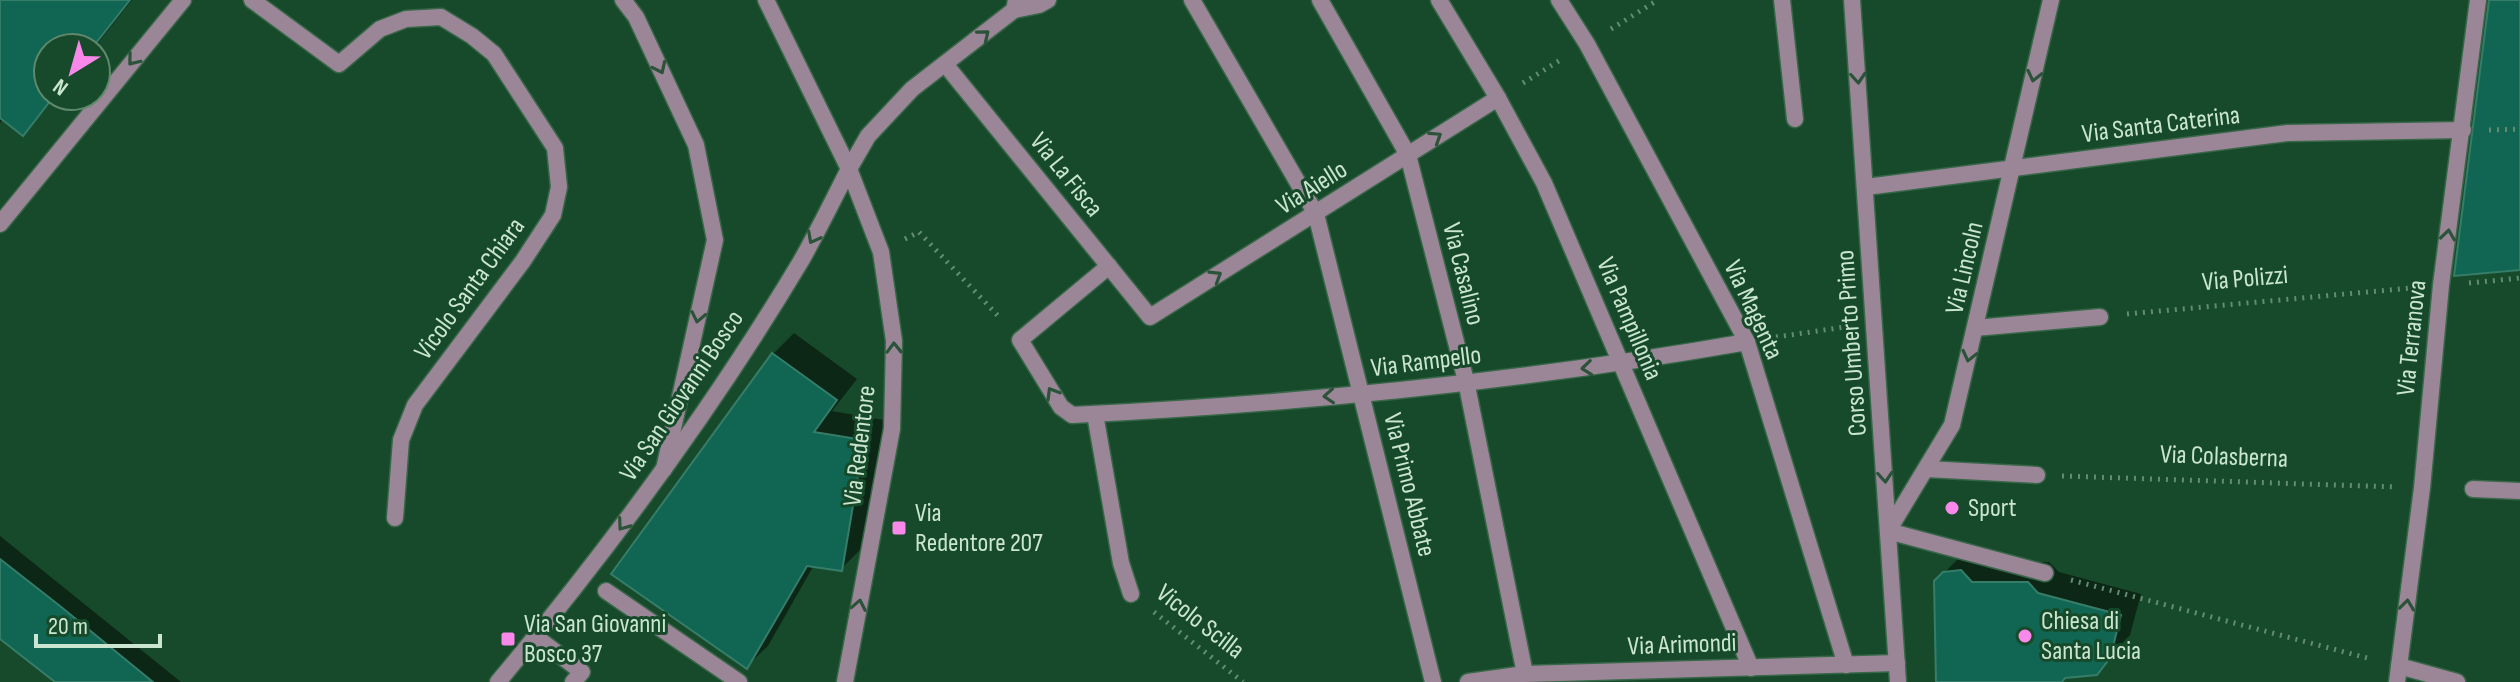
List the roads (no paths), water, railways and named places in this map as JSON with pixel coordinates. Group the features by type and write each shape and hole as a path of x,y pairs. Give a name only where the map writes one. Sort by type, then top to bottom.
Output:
{"street":[{"path":"0,224 183,0"},
{"name":"Vicolo Santa Chiara","path":"252,0 339,64 380,29 406,19 441,17 494,54 555,148 559,187 553,215 523,261 415,405 401,440 395,518"},
{"path":"623,0 636,17 696,145 715,240 664,470"},
{"name":"Via Redentore","path":"766,0 849,169 881,252 894,341 892,429 845,682"},
{"path":"1015,5 1039,5 1048,0"},
{"name":"Via Primo Abbate","path":"1192,0 1316,214 1433,682"},
{"name":"Via Casalino","path":"1320,0 1408,155 1466,381 1525,674"},
{"name":"Via Pampillonia","path":"1439,0 1498,98 1544,183 1751,668"},
{"name":"Via Magenta","path":"1559,0 1587,44 1747,342 1846,665"},
{"path":"1782,0 1795,119"},
{"name":"Corso Umberto Primo","path":"1852,0 1898,682"},
{"name":"Via Lincoln","path":"1888,531 1952,425 2051,0"},
{"name":"Via Terranova","path":"2398,674 2422,488 2441,285 2478,0"},
{"name":"Via San Giovanni Bosco","path":"498,682 576,589 664,470 802,259 868,136 912,89 1015,5"},
{"name":"Via La Fisca","path":"945,64 1150,317"},
{"name":"Via Aiello","path":"1150,317 1498,98"},
{"name":"Via Santa Caterina","path":"1866,187 2288,133 2463,130"},
{"name":"Via Rampello","path":"1109,266 1020,340 1061,407 1072,415 1361,393 1622,364 1747,342"},
{"path":"1975,328 2100,317"},
{"path":"1095,414 1121,563 1131,594"},
{"path":"1926,469 2037,475"},
{"path":"2473,489 2520,491"},
{"path":"1888,531 2045,573"},
{"path":"606,591 739,682"},
{"path":"536,637 582,672 573,682"},
{"name":"Via Arimondi","path":"1468,682 1525,674 1897,663"},
{"path":"2398,674 2457,682"}],"place":[{"name":"Sport","path":"1952,508"},
{"name":"Via Redentore 207","path":"899,528"},
{"name":"Chiesa di Santa Lucia","path":"2025,636"},
{"name":"Via San Giovanni Bosco 37","path":"508,639"}]}
